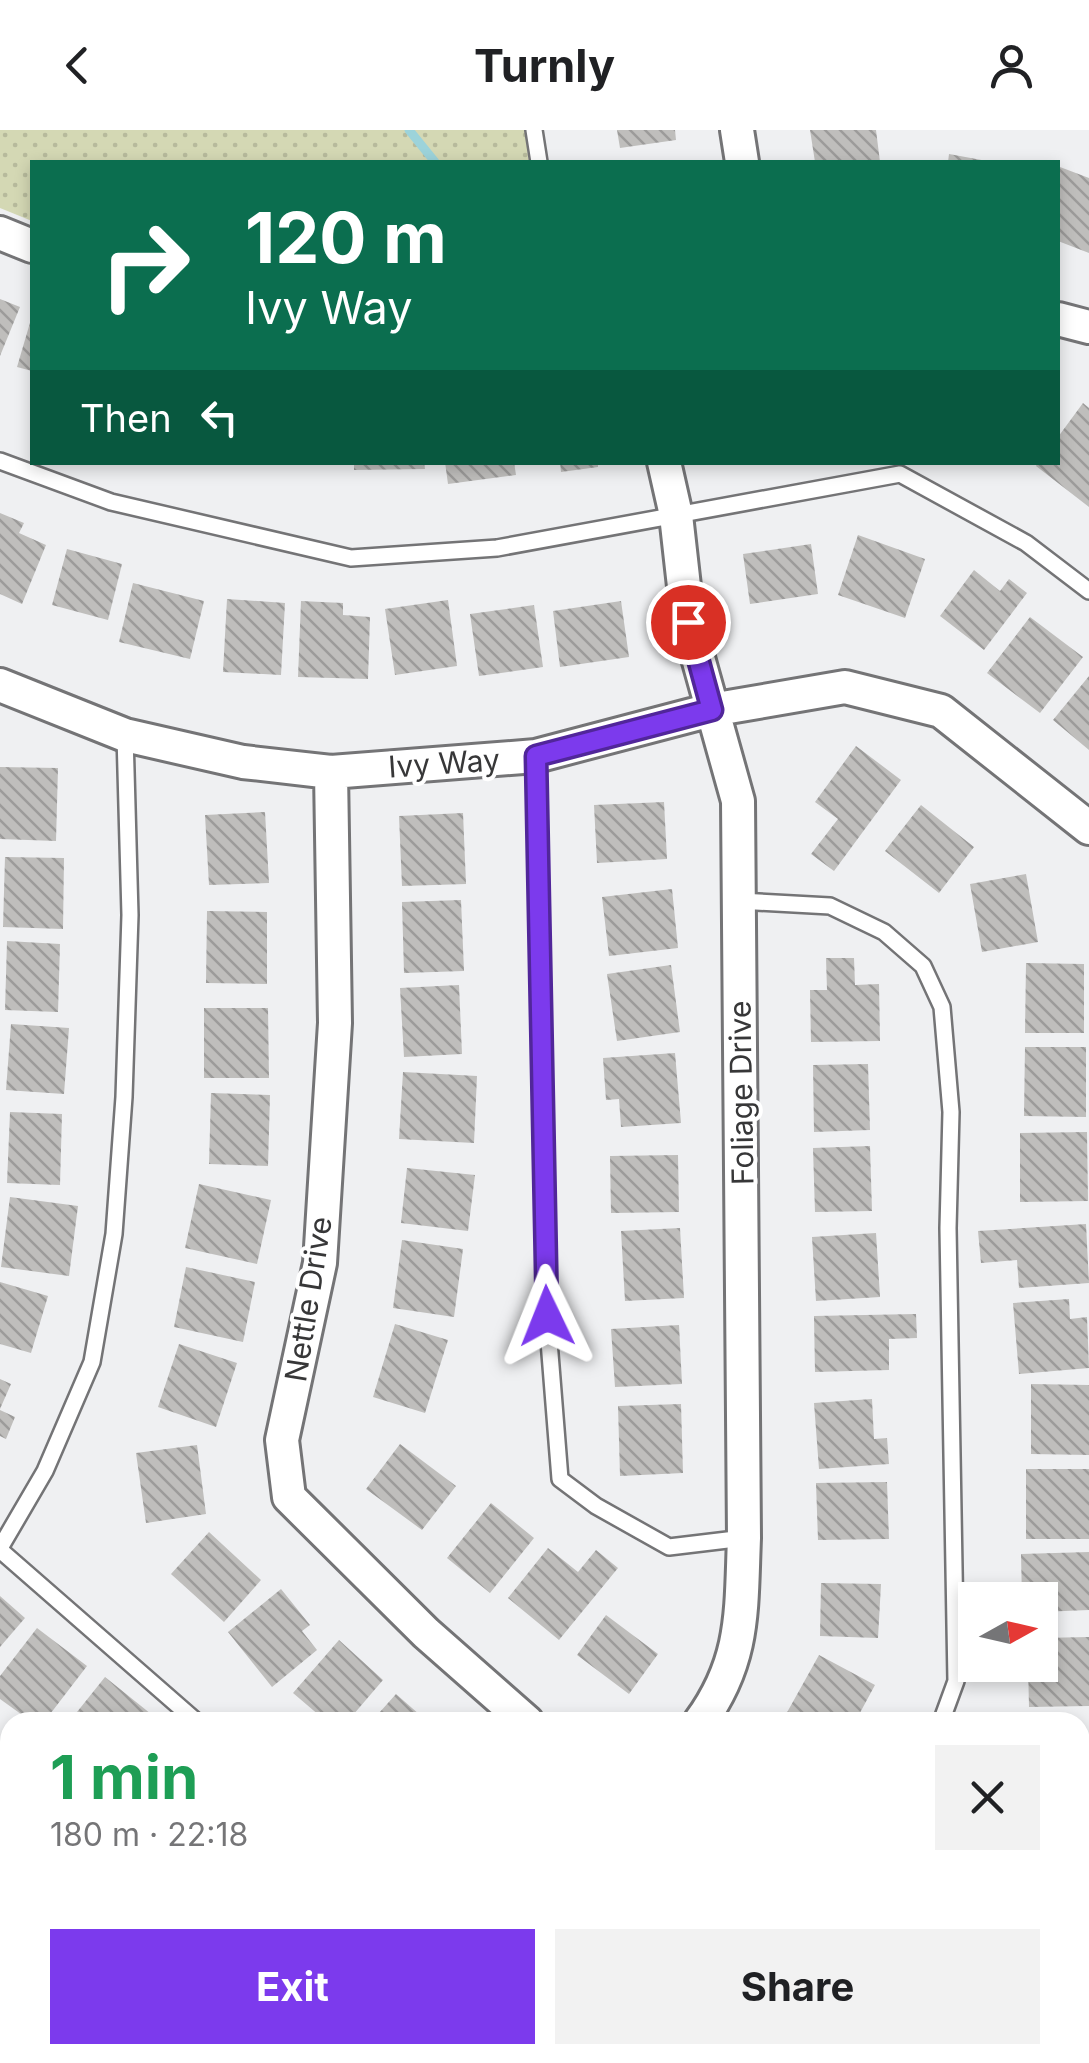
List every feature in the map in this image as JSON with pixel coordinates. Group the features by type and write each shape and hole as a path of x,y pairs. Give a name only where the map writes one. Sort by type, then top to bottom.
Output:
{"street":[{"path":"737,130 742,160"},
{"path":"0,233 30,245"},
{"path":"1060,320 1089,327"},
{"name":"Foliage Drive","path":"665,465 676,515 688,622 738,801 744,1538 740,1638 717,1698 707,1712"},
{"name":"Ivy Way","path":"0,685 125,734 243,762 331,772 536,756 712,710 845,687 942,712 1089,828"},
{"name":"Nettle Drive","path":"331,772 334,1042 320,1263 282,1440 289,1497 426,1633 516,1712"}],"lane":[{"path":"534,130 539,160"},
{"path":"0,461 111,502 351,558 497,548 900,474 1026,543 1089,591"},
{"path":"125,734 130,915 124,1097 114,1234 92,1362 45,1471 0,1549 185,1712"},
{"path":"536,756 547,1316 560,1479 596,1506 669,1548 744,1538"},
{"path":"739,901 830,906 884,932 923,966 942,1008 951,1112 948,1247 956,1681 945,1712"}],"green space":[{"path":"0,130 525,130 529,160 30,160 30,220 0,208"}],"building":[{"path":"617,130 675,130 676,140 620,148"},
{"path":"810,130 876,130 880,160 815,160"},
{"path":"949,154 982,160 948,160"},
{"path":"1060,167 1089,178 1089,253 1060,242"},
{"path":"0,299 20,307 0,356"},
{"path":"30,323 30,370 17,367"},
{"path":"1083,403 1089,408 1089,507 1036,466 1060,465 1060,434"},
{"path":"354,465 424,465 425,469 354,470"},
{"path":"445,465 514,465 516,475 448,484"},
{"path":"560,465 598,465 598,467 561,472"},
{"path":"0,513 24,523 19,533 46,545 22,604 0,594"},
{"path":"858,535 925,559 905,618 838,595"},
{"path":"811,544 818,594 750,604 743,554"},
{"path":"67,549 122,564 108,620 52,605"},
{"path":"974,570 1000,591 1009,579 1027,593 984,650 940,616"},
{"path":"133,583 204,601 190,659 119,642"},
{"path":"227,599 285,603 281,675 223,672"},
{"path":"448,600 457,666 395,675 385,609"},
{"path":"301,601 343,603 343,615 370,617 368,679 298,677"},
{"path":"621,601 629,657 560,667 553,611"},
{"path":"534,605 543,667 479,676 470,614"},
{"path":"1030,617 1083,657 1040,713 987,673"},
{"path":"1089,676 1089,750 1053,720"},
{"path":"856,746 901,780 834,871 811,854 838,819 815,802"},
{"path":"0,767 58,768 56,841 0,839"},
{"path":"664,802 667,859 597,863 594,805"},
{"path":"921,805 974,847 939,893 885,851"},
{"path":"265,812 269,883 209,885 205,815"},
{"path":"463,813 466,884 402,886 399,816"},
{"path":"5,857 64,858 63,929 3,927"},
{"path":"1026,874 1038,942 982,952 970,884"},
{"path":"672,889 678,948 609,956 602,897"},
{"path":"461,900 464,971 404,973 402,902"},
{"path":"207,911 267,912 267,984 206,983"},
{"path":"7,941 60,944 58,1012 5,1010"},
{"path":"826,958 854,958 855,985 879,984 880,1041 811,1042 810,990 827,990"},
{"path":"1026,963 1084,964 1084,1033 1025,1033"},
{"path":"671,965 680,1032 617,1041 607,974"},
{"path":"459,985 462,1054 404,1057 400,988"},
{"path":"204,1008 268,1008 269,1078 204,1078"},
{"path":"11,1024 69,1028 64,1094 6,1090"},
{"path":"1025,1047 1086,1047 1086,1117 1024,1116"},
{"path":"675,1053 681,1123 621,1127 619,1099 606,1100 603,1058"},
{"path":"868,1064 870,1130 814,1132 813,1065"},
{"path":"403,1072 477,1076 474,1143 399,1139"},
{"path":"211,1093 270,1095 268,1166 209,1164"},
{"path":"10,1112 62,1114 60,1185 7,1183"},
{"path":"1087,1132 1088,1201 1020,1202 1020,1133"},
{"path":"870,1146 872,1211 815,1212 813,1148"},
{"path":"678,1155 679,1212 611,1213 610,1156"},
{"path":"407,1168 475,1175 468,1231 401,1223"},
{"path":"199,1184 271,1200 257,1264 185,1248"},
{"path":"10,1197 78,1206 69,1276 1,1267"},
{"path":"1086,1224 1089,1283 1019,1288 1017,1260 981,1263 978,1231"},
{"path":"680,1228 684,1298 625,1301 621,1231"},
{"path":"876,1233 880,1297 816,1301 812,1237"},
{"path":"402,1240 463,1249 454,1317 393,1308"},
{"path":"186,1267 255,1282 243,1342 174,1327"},
{"path":"0,1282 48,1296 31,1353 0,1344"},
{"path":"1069,1299 1070,1319 1087,1317 1089,1368 1019,1374 1013,1303"},
{"path":"916,1314 917,1338 889,1339 889,1370 815,1372 814,1316"},
{"path":"395,1324 448,1340 425,1413 373,1397"},
{"path":"679,1325 682,1384 615,1387 611,1329"},
{"path":"179,1344 237,1363 216,1427 158,1407"},
{"path":"0,1379 11,1384 0,1409"},
{"path":"1031,1384 1089,1385 1089,1455 1031,1454"},
{"path":"872,1399 874,1439 887,1438 889,1464 819,1469 814,1403"},
{"path":"681,1404 683,1473 620,1476 618,1406"},
{"path":"0,1410 15,1417 6,1439 0,1436"},
{"path":"400,1444 456,1486 422,1530 366,1489"},
{"path":"197,1445 206,1514 146,1523 136,1453"},
{"path":"1026,1469 1089,1469 1089,1539 1026,1539"},
{"path":"887,1482 889,1539 818,1540 816,1483"},
{"path":"491,1503 534,1538 490,1593 447,1558"},
{"path":"209,1532 261,1580 224,1622 171,1574"},
{"path":"548,1548 578,1572 596,1550 618,1568 559,1640 508,1598"},
{"path":"1089,1552 1089,1610 1058,1611 1058,1582 1022,1582 1021,1554"},
{"path":"821,1583 881,1584 878,1638 820,1636"},
{"path":"281,1589 310,1625 302,1631 317,1650 272,1687 228,1632"},
{"path":"0,1596 25,1618 0,1647"},
{"path":"606,1615 658,1654 629,1694 577,1655"},
{"path":"37,1628 87,1666 52,1712 18,1712 0,1699 0,1676"},
{"path":"1089,1637 1089,1706 1029,1707 1028,1682 1058,1682 1058,1638"},
{"path":"339,1640 383,1680 356,1712 315,1712 293,1693"},
{"path":"819,1655 875,1685 860,1712 787,1712"},
{"path":"105,1677 149,1712 77,1712"},
{"path":"396,1694 417,1712 380,1712"}],"waterway":[{"path":"409,130 433,160"}],"route":[{"path":"547,1316 536,756 712,710 688,622"}]}
